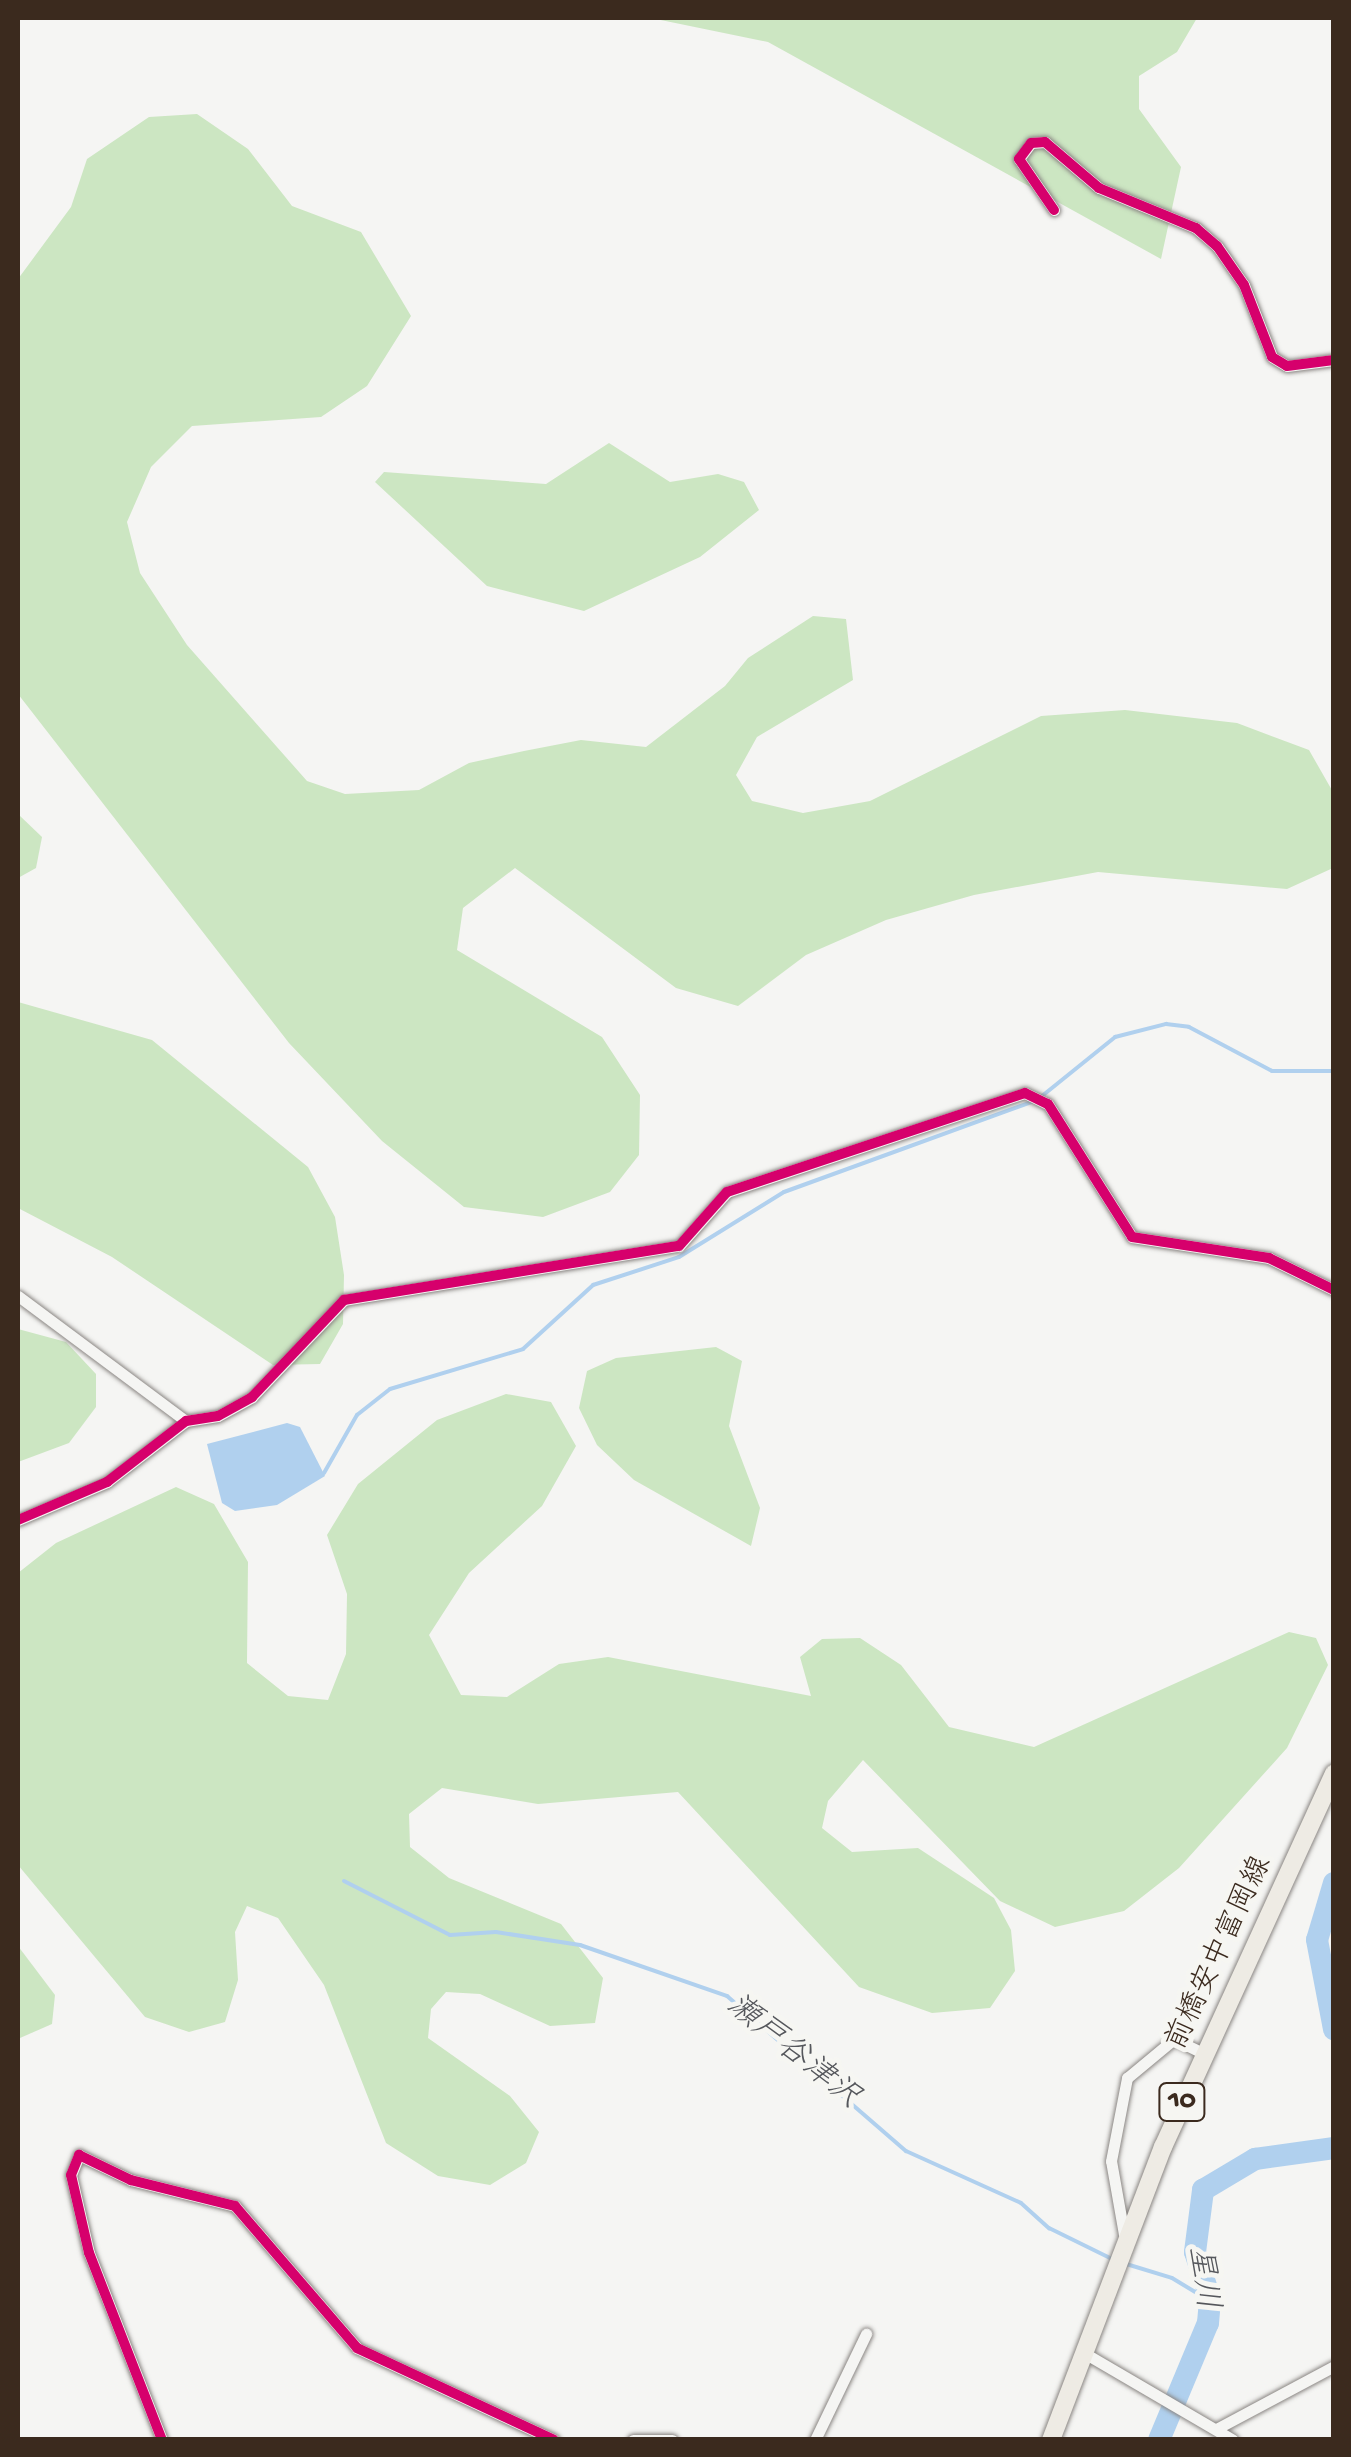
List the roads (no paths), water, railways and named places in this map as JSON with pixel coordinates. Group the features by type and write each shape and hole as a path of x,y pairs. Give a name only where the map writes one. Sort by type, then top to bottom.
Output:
{"main road":[{"name":"前橋安中富岡線","path":"1050,2440 1086,2354 1124,2240 1203,2054 1334,1772"}],"street":[{"path":"1054,210 1019,160 1031,143 1045,142 1099,188 1186,223 1217,246 1239,275 1272,357 1287,366 1334,360"},
{"path":"18,1520 107,1482 186,1421 218,1416 252,1397 344,1300 678,1246 726,1192 1025,1094 1048,1104 1132,1237 1269,1258 1334,1290"},
{"path":"18,1296 186,1421"},
{"path":"1124,2240 1111,2161 1127,2078 1174,2039 1203,2054"},
{"path":"162,2440 89,2253 74,2157 235,2206 357,2348 554,2440"},
{"path":"815,2440 866,2334"},
{"path":"1086,2354 1233,2440"},
{"path":"1218,2428 1334,2366"},
{"path":"634,2440 672,2440"}],"water":[{"path":"287,1423 300,1427 325,1476 277,1505 235,1511 222,1503 207,1444"}],"waterway":[{"path":"1042,1096 1115,1037 1166,1024 1189,1027 1272,1071 1334,1071"},
{"path":"324,1473 357,1415 390,1389 523,1349 593,1285 679,1257 784,1192 1034,1101"},
{"name":"瀬戸谷津沢","path":"344,1881 450,1935 496,1932 580,1945 727,1996 906,2151 1021,2203 1049,2228 1114,2260"},
{"name":"星川","path":"1334,1883 1317,1940 1334,2029"},
{"name":"星川","path":"1159,2440 1208,2323 1210,2298 1195,2252 1203,2190 1255,2159 1334,2148"},
{"name":"瀬戸谷津沢","path":"1123,2263 1172,2278 1210,2301"}]}
